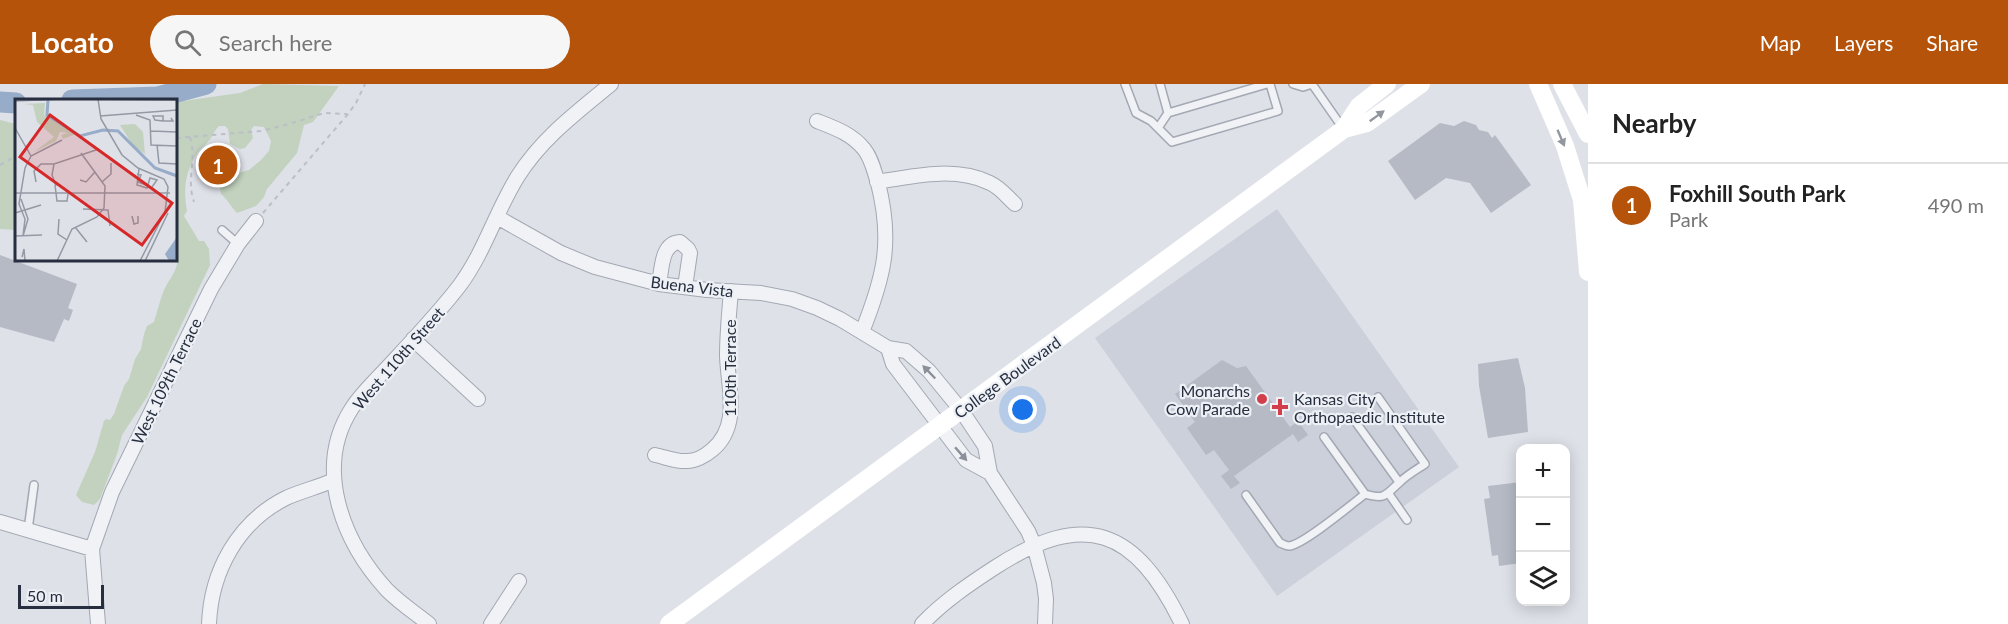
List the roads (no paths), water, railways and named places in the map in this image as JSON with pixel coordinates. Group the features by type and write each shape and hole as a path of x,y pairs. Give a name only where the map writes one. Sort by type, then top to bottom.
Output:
{"main road":[{"name":"College Boulevard","path":"669,624 1344,129 1359,106 1387,84"},
{"name":"College Boulevard","path":"1344,129 1367,123 1420,84"},
{"path":"1538,84 1565,146 1582,200 1588,273"},
{"path":"1562,84 1588,134"}],"street":[{"name":"West 110th Street","path":"429,624 402,604 371,570 343,520 334,480 334,452 343,424 352,408 461,283 480,253 517,178 545,140 562,123 611,84"},
{"path":"817,120 848,134 863,147 870,157 885,213 883,270 862,332"},
{"path":"877,182 921,175 969,176 991,183 1015,204"},
{"name":"Buena Vista","path":"497,217 561,253 595,267 659,284 762,293 792,299 817,308 888,348 906,351 929,371 961,410 985,446 990,473"},
{"name":"West 109th Terrace","path":"92,549 112,492 211,289 238,243 256,221"},
{"path":"659,284 666,250 670,245 680,242 690,253 685,287"},
{"name":"110th Terrace","path":"655,455 686,462 696,459 708,454 727,432 731,418 727,353 731,291"},
{"path":"414,339 478,399"},
{"path":"888,348 893,364 939,426 966,460 990,473 1022,521 1034,545 1047,599 1045,624"},
{"path":"209,624 211,600 217,576 232,547 251,523 268,509 287,498 334,480"},
{"path":"0,522 92,549 98,624"},
{"path":"922,624 970,584 1034,545 1066,536 1085,534 1103,537 1116,543 1150,569 1182,624"},
{"path":"491,624 519,581"}],"lane":[{"path":"1125,84 1136,113 1151,121 1158,128 1172,142 1278,111 1268,84 1168,113 1158,128"},
{"path":"1160,84 1168,113"},
{"path":"1293,84 1303,87 1312,84 1344,129"},
{"path":"222,230 238,243"},
{"path":"1324,437 1365,494 1381,497 1389,494 1400,482 1425,464 1378,397"},
{"path":"1352,417 1400,482"},
{"path":"28,530 34,485"},
{"path":"1246,495 1280,543 1289,546 1297,544 1365,494"},
{"path":"1389,494 1407,520"}],"waterway":[{"path":"101,99 158,97 206,84"},
{"path":"0,102 15,103"}],"place":[{"name":"Foxhill South Park","path":"218,165"},
{"name":"Monarchs Cow Parade","path":"1262,399"},
{"name":"Kansas City Orthopaedic Institute","path":"1280,407"}]}
